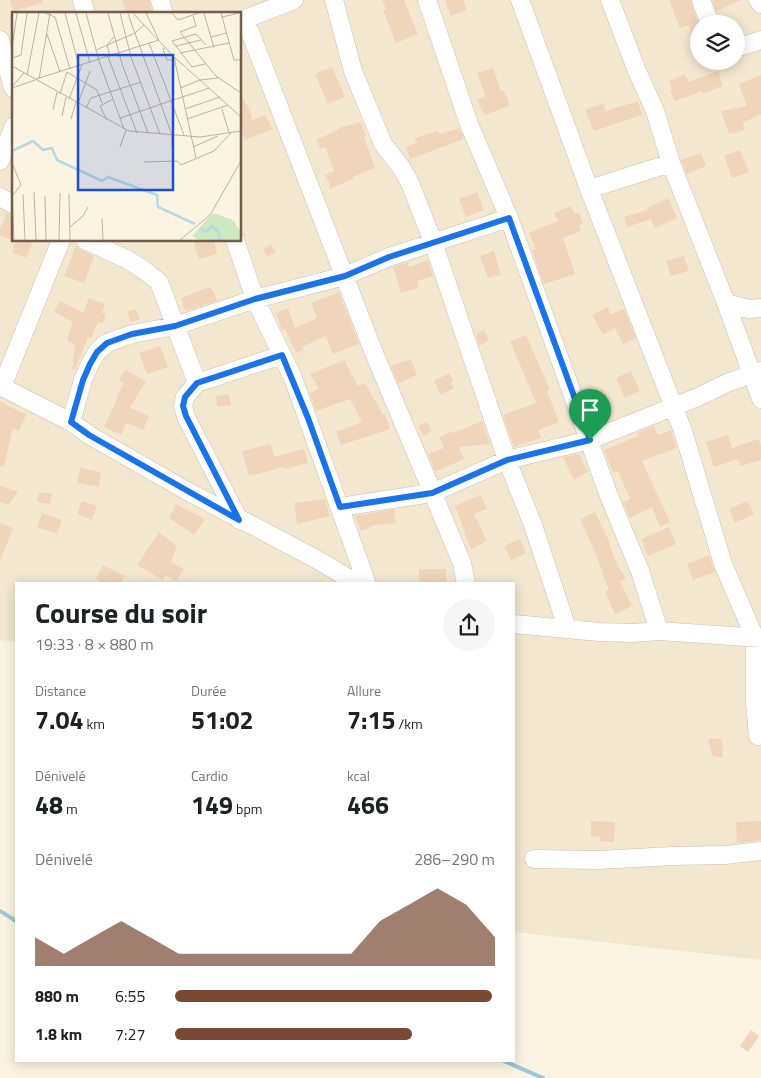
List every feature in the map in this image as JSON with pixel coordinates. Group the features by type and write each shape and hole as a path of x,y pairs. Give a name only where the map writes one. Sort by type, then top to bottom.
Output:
{"street":[{"path":"294,0 248,14 305,176 374,354 462,563 466,582"},
{"path":"334,0 357,80 383,144 401,167 414,191 433,242 507,460 533,525 567,628"},
{"path":"427,0 469,124 509,218 640,571 659,631"},
{"path":"520,0 589,189 683,431 723,564 758,638 755,703 758,736"},
{"path":"610,0 637,71 655,111 671,163 726,303 757,372 761,399"},
{"path":"701,0 707,15"},
{"path":"758,0 761,4"},
{"path":"0,40 12,81"},
{"path":"745,45 761,40"},
{"path":"0,161 12,131"},
{"path":"589,189 671,163"},
{"path":"0,197 12,204"},
{"path":"71,422 83,380 97,352 107,343 125,336 175,326 255,299 345,276 389,257 509,218"},
{"path":"60,241 1,386 71,422 89,435 239,520 318,560 355,582"},
{"path":"87,241 128,260 159,282 197,383"},
{"path":"235,241 255,299 299,396 366,582"},
{"path":"726,303 749,309 761,308"},
{"path":"239,520 186,416 183,406 185,397 197,383 282,355"},
{"path":"340,507 432,493 507,460 590,440 757,372"},
{"path":"515,624 633,633 659,631 758,638"},
{"path":"534,859 598,860 725,855 761,850"}],"shaded area":[{"path":"0,0 761,0 761,960 515,932 515,582 15,582 15,642 0,640"}],"building":[{"path":"10,0 42,0 43,3 13,11"},
{"path":"122,0 150,0 153,12 125,12"},
{"path":"382,0 404,0 418,34 396,43 383,10 386,9"},
{"path":"445,0 463,0 467,10 451,16"},
{"path":"669,0 691,0 696,15 690,15 690,28 689,25 680,28"},
{"path":"712,0 742,0 716,11"},
{"path":"332,67 345,97 328,104 315,74"},
{"path":"493,68 501,91 503,90 508,98 509,106 485,115 476,100 486,97 477,73"},
{"path":"718,71 723,86 703,94 702,91 675,101 670,90 672,89 669,81 685,74 689,82"},
{"path":"761,75 761,114 743,123 744,130 729,134 721,111 747,106 739,84"},
{"path":"241,96 250,110 252,120 265,115 273,129 245,140 241,130"},
{"path":"638,101 642,115 594,131 585,110 603,103 606,111"},
{"path":"360,122 375,168 330,189 329,182 324,175 334,171 325,147 321,149 316,140 339,128"},
{"path":"459,128 464,139 410,159 406,147 417,142 415,138 437,131 442,134"},
{"path":"740,150 749,172 732,178 724,156"},
{"path":"701,153 706,166 687,174 681,160"},
{"path":"477,192 484,210 466,217 459,199"},
{"path":"668,198 677,218 655,228 651,219 627,227 624,217 647,210 647,208"},
{"path":"571,206 575,214 579,213 583,224 579,226 581,231 563,238 575,274 544,284 532,250 536,249 529,233 558,221 554,213"},
{"path":"7,213 12,215 12,240 0,235 0,229"},
{"path":"17,241 34,241 26,258 12,252"},
{"path":"193,241 214,241 217,254 199,259"},
{"path":"271,244 276,252 267,257 263,249"},
{"path":"76,245 81,250 94,256 84,283 64,276"},
{"path":"494,251 501,275 488,278 480,256"},
{"path":"684,256 689,271 671,276 666,261"},
{"path":"428,260 433,276 417,281 419,288 401,293 393,267 408,262 409,267"},
{"path":"210,287 217,301 185,311 181,298"},
{"path":"339,292 359,344 333,354 326,336 302,347 303,350 296,353 285,329 282,330 276,313 288,308 295,328 317,318 311,303"},
{"path":"89,298 105,304 102,313 105,314 105,319 102,323 98,322 91,338 88,337 75,370 72,369 75,344 67,341 73,322 54,312 60,301 83,313"},
{"path":"607,307 611,314 624,309 636,338 623,344 615,328 603,335 592,315"},
{"path":"135,309 140,319 131,322 127,312"},
{"path":"484,330 489,340 479,346 476,334"},
{"path":"526,335 550,390 547,391 559,422 538,430 541,438 514,447 503,415 536,403 510,341"},
{"path":"160,346 168,367 147,374 139,353"},
{"path":"411,359 417,375 398,384 391,366"},
{"path":"344,360 358,386 365,383 383,415 385,414 390,429 341,445 336,432 362,422 350,399 316,411 310,393 319,389 310,374"},
{"path":"125,370 146,381 130,408 149,416 143,430 126,423 121,435 104,427 124,383 119,380"},
{"path":"631,371 640,391 625,398 616,378"},
{"path":"449,373 453,380 451,383 454,388 441,395 434,381"},
{"path":"229,394 231,405 217,407 216,396"},
{"path":"0,401 26,415 19,431 13,428 4,467 0,466"},
{"path":"426,421 432,431 424,436 418,427"},
{"path":"482,421 490,444 459,447 464,459 435,472 428,454 444,448 439,437"},
{"path":"654,426 658,435 671,430 677,448 642,461 670,522 660,527 652,507 630,518 623,502 630,499 618,471 613,473 604,450 638,436 637,433"},
{"path":"728,435 732,448 759,439 761,460 740,466 738,459 714,467 706,442"},
{"path":"271,444 274,457 304,449 308,463 249,476 242,451"},
{"path":"579,454 588,472 574,480 563,457"},
{"path":"80,468 101,472 99,487 77,483"},
{"path":"0,485 18,492 8,505 0,502"},
{"path":"39,492 52,494 50,504 37,502"},
{"path":"481,495 487,509 474,514 487,541 471,549 455,506"},
{"path":"325,499 330,516 297,524 294,503"},
{"path":"82,501 97,506 92,520 77,514"},
{"path":"747,501 754,514 735,523 729,509"},
{"path":"176,504 205,519 194,535 169,518"},
{"path":"394,509 396,523 375,525 361,531 355,516"},
{"path":"595,512 610,543 618,566 626,579 620,581 632,606 615,614 605,592 609,589 602,574 598,558 580,519"},
{"path":"42,513 62,520 57,534 37,527"},
{"path":"0,523 13,528 1,559 0,559"},
{"path":"669,527 676,544 648,556 641,539"},
{"path":"159,532 177,546 171,562 184,569 176,581 165,575 163,580 137,565"},
{"path":"520,539 526,553 511,560 504,546"},
{"path":"709,555 715,572 693,580 687,564"},
{"path":"103,565 125,576 122,582 101,582 96,579"},
{"path":"419,569 446,569 446,582 419,582"},
{"path":"708,739 722,739 723,758 712,756"},
{"path":"591,821 615,822 614,842 600,841 601,837 591,836"},
{"path":"761,821 761,840 737,843 736,822"},
{"path":"751,1030 759,1036 748,1052 740,1046"}],"waterway":[{"path":"0,911 15,920"},
{"path":"506,1062 543,1078"}],"route":[{"path":"509,218 590,440 507,460 432,493 340,507 308,418 282,355 197,383 185,397 183,406 186,416 239,520 89,435 71,422 83,380 90,364 97,352 107,343 132,334 175,326 255,299 345,276 389,257 509,218"}]}
